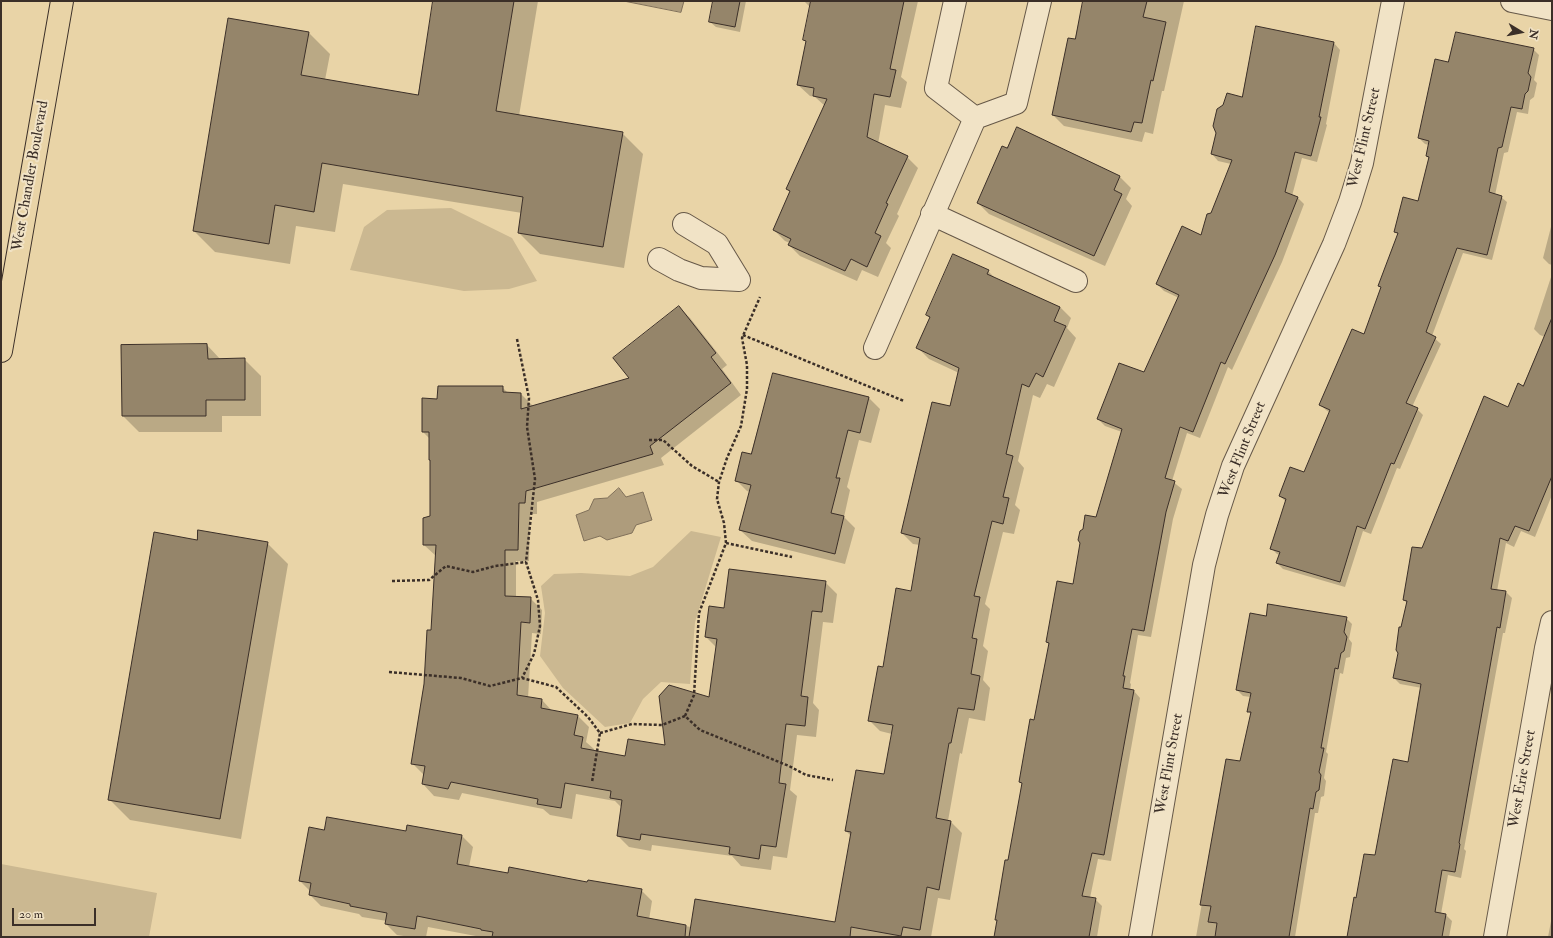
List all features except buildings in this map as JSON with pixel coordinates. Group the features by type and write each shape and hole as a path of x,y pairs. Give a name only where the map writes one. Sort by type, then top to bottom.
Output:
{"main road":[{"name":"West Chandler Boulevard","path":"1,351 9,256 62,1"}],"street":[{"path":"955,1 936,88 975,118"},
{"path":"875,348 975,118 1016,103 1040,1"},
{"name":"West Flint Street","path":"1140,937 1204,565 1217,515 1233,466 1334,244 1350,202 1362,164 1393,1"},
{"path":"1512,1 1552,9"},
{"path":"932,214 1076,281"},
{"path":"659,259 679,270 701,278 739,280 717,244 684,224"},
{"name":"West Erie Street","path":"1495,937 1546,648 1552,622"}],"path":[{"path":"600,733 632,724 662,725 685,716 694,696 699,613 726,543 724,523 717,499 719,482 727,458 741,426 747,389 746,366 742,338 762,291"},
{"path":"743,335 904,401"},
{"path":"517,339 529,398 527,427 535,479 526,562 538,600 540,626 534,654 522,678"},
{"path":"649,440 663,440 692,466 719,482"},
{"path":"726,543 792,557"},
{"path":"392,581 429,580 446,566 473,572 495,566 526,562"},
{"path":"389,672 461,678 490,686 522,678 556,687 588,717 600,733 592,782"},
{"path":"685,716 700,730 789,766 806,775 833,780"}],"shaded area":[{"path":"624,1 684,1 681,12"},
{"path":"451,208 512,238 537,281 509,289 464,291 350,270 364,227 387,210"},
{"path":"619,488 626,497 643,492 652,520 636,525 632,533 607,540 600,536 584,541 576,515 589,510 594,499 607,498"},
{"path":"691,531 721,537 695,622 690,684 661,682 643,699 630,723 605,727 563,688 540,656 545,613 541,586 554,574 581,573 630,576 653,567"},
{"path":"1,864 157,893 149,937 1,937"}]}
